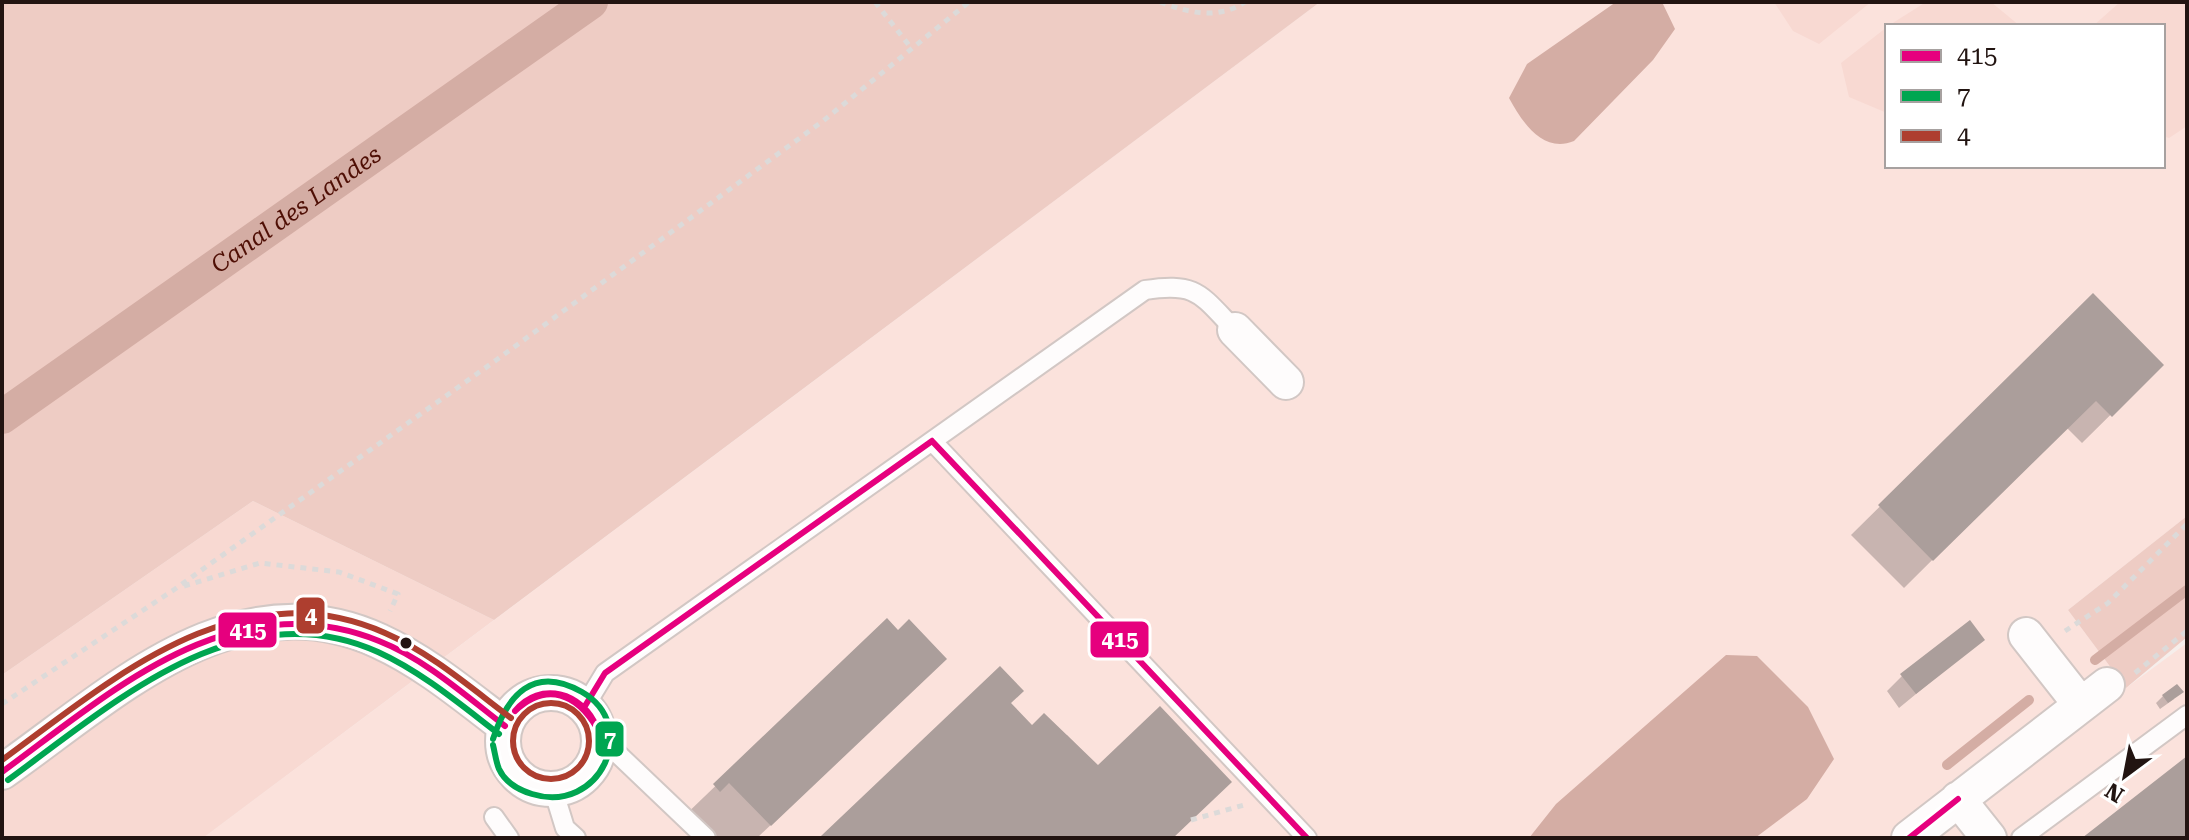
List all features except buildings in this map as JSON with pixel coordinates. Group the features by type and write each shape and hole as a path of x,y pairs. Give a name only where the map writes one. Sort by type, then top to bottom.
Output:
{"street":[{"path":"1235,330 1286,382"},
{"path":"2,772 142,671 214,635 259,625 296,622 327,625 375,639 421,662 505,726"},
{"path":"1909,838 2094,695 2033,644"},
{"path":"555,692 592,721 598,753 582,778 553,789 538,788 512,771 502,742 505,726 523,701 538,694 555,692"},
{"path":"1958,799 1989,838"}],"lane":[{"path":"706,838 592,721 605,673 1145,290 1177,285 1190,289 1235,330"},
{"path":"932,441 1307,838"},
{"path":"2021,838 2187,715"},
{"path":"553,789 565,828 576,838"},
{"path":"494,817 509,838"}],"path":[{"path":"875,2 912,49"},
{"path":"2,704 149,603 175,589 823,121 969,2"},
{"path":"1160,2 1213,14 1229,13 1245,2"},
{"path":"2033,644 2108,603 2187,524"},
{"path":"175,589 260,563 339,572 398,594 375,639"},
{"path":"2094,695 2127,679 2187,631"},
{"path":"1191,820 1269,798"}],"shaded area":[{"path":"2,2 1320,2 494,620 253,501 2,675"},
{"path":"1320,2 2187,2 2187,516 2068,610 2126,688 2187,643 2187,838 203,838"},
{"path":"1616,2 1662,2 1675,29 1653,60 1574,141 1563,144 1543,139 1527,126 1509,98 1527,64"},
{"path":"1774,2 1871,2 1819,44 1793,31"},
{"path":"1926,2 1991,2 2018,24 1891,24"},
{"path":"2120,2 2187,2 2187,126 2169,138 2165,137 2165,24 2095,24"},
{"path":"1885,29 1885,112 1849,97 1841,63"},
{"path":"253,501 494,620 203,838 2,838 2,675"},
{"path":"2187,516 2187,637 2126,688 2068,610"},
{"path":"1726,655 1757,656 1808,707 1834,759 1807,799 1755,838 1529,838 1556,804"}],"waterway":[{"name":"Canal des Landes","path":"2,417 591,2"},
{"path":"2095,660 2187,590"},
{"path":"1947,765 2029,700"}],"transit line":[{"name":"415","path":"932,441 1307,838"},
{"name":"415","path":"585,706 605,673 932,441"},
{"name":"4","path":"2,760 88,696 180,641 229,623 279,614 331,616 385,633 435,661 511,718"},
{"name":"415","path":"2,772 131,679 177,654 224,635 273,625 325,626 379,641 429,668 505,726"},
{"name":"7","path":"8,780 135,689 181,664 228,645 276,635 327,636 378,652 426,679 499,734"},
{"name":"7","path":"493,739 514,698 536,683 549,681 582,692 600,707 609,725 610,745 605,764 593,780 577,792 556,797 532,794 509,782 499,769 493,745"},
{"name":"415","path":"515,711 536,696 560,694 582,706 597,728"},
{"name":"415","path":"515,711 538,696 560,696 580,707 597,728"},
{"name":"4","path":"551,703 566,706 578,714 586,726 589,741 586,756 578,768 566,776 551,779 536,776 524,768 516,756 513,741 516,726 524,714 536,706 551,703"},
{"name":"415","path":"1909,838 1958,799"}]}
